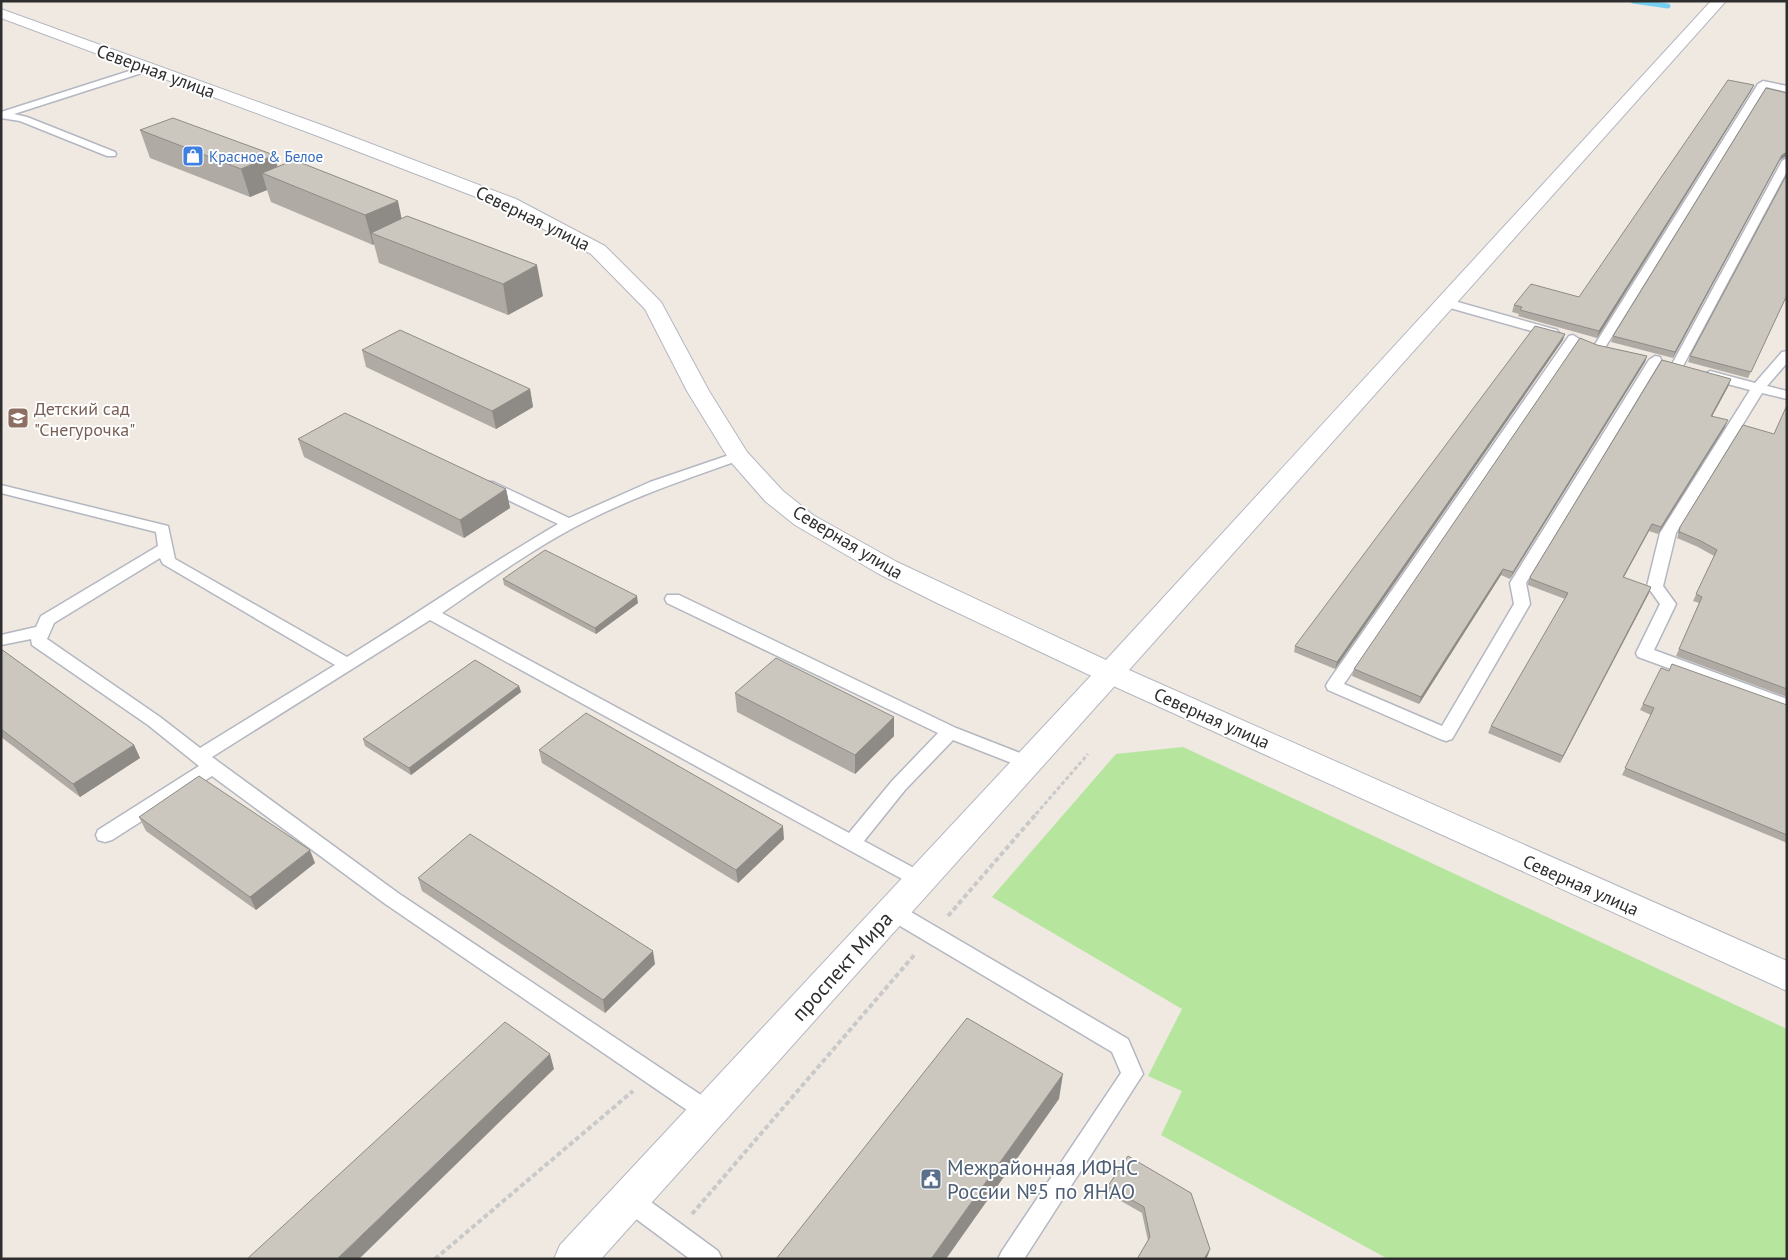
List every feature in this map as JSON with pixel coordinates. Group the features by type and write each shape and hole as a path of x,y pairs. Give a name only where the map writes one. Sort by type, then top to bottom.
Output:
{"street":[{"name":"проспект Мира","path":"574,1259 1447,303 1719,1"},
{"name":"Северная улица","path":"1,13 509,203 598,250 654,306 698,392 738,456 774,496 804,520 842,543 946,597 1787,977"}],"lane":[{"path":"1,115 148,68"},
{"path":"1787,89 1764,84 1591,344 1334,686 1446,734 1522,604 1518,583 1650,359 1787,396"},
{"path":"1,115 23,119 111,154"},
{"path":"1686,369 1787,161"},
{"path":"1447,303 1591,344"},
{"path":"1787,355 1758,388 1668,533 1655,586 1668,604 1644,653 1787,705"},
{"path":"105,835 205,762 346,664 430,613 516,555 569,524 655,485 738,456"},
{"path":"473,478 569,524"},
{"path":"1,489 163,529 168,561 346,664"},
{"path":"166,548 47,620 38,641 154,721 205,762 392,898 708,1112"},
{"path":"673,599 950,732 1027,763"},
{"path":"430,613 920,880"},
{"path":"1,640 42,631"},
{"path":"852,843 891,792 921,758 950,732"},
{"path":"892,910 1120,1046 1132,1074 1010,1259"},
{"path":"628,1199 710,1259"}],"path":[{"path":"675,1233 1088,754"},
{"path":"435,1259 652,1074"}],"green space":[{"path":"1183,747 1787,1029 1787,1259 1388,1259 1161,1135 1182,1091 1148,1076 1182,1009 992,897 1116,754"}],"building":[{"path":"1728,80 1754,85 1599,331 1520,310 1522,307 1514,305 1531,284 1579,297"},
{"path":"1766,88 1787,93 1787,152 1782,155 1675,352 1613,336"},
{"path":"173,118 274,155 241,169 140,130"},
{"path":"294,160 398,201 365,215 262,173"},
{"path":"1787,174 1787,295 1751,372 1690,356"},
{"path":"407,216 537,265 503,284 371,233"},
{"path":"1535,326 1565,334 1337,662 1295,646"},
{"path":"400,330 530,389 492,411 362,350"},
{"path":"1580,338 1597,345 1647,356 1513,572 1503,569 1421,697 1354,669"},
{"path":"1662,360 1731,379 1711,416 1728,420 1661,527 1652,524 1623,577 1651,587 1563,756 1491,726 1568,593 1530,577"},
{"path":"1787,405 1787,689 1679,649 1702,597 1696,594 1717,550 1701,541 1679,533 1680,527 1743,425 1774,434"},
{"path":"345,413 506,489 460,520 298,439"},
{"path":"545,550 637,596 595,628 503,579"},
{"path":"1,649 134,745 73,784 1,729"},
{"path":"776,658 894,717 855,755 735,693"},
{"path":"475,660 519,686 409,768 363,739"},
{"path":"1672,664 1787,705 1787,835 1625,768 1654,708 1643,704 1661,668 1669,671"},
{"path":"586,713 783,826 736,870 539,750"},
{"path":"199,776 310,850 250,897 139,817"},
{"path":"470,834 653,951 603,1000 418,878"},
{"name":"Межрайонная ИФНС России №5 по ЯНАО","path":"967,1018 1063,1074 931,1259 776,1259"},
{"path":"505,1022 550,1054 337,1259 247,1259"},
{"path":"1128,1156 1191,1193 1210,1249 1204,1259 1137,1259 1150,1237 1144,1207 1108,1186"}],"waterway":[{"path":"1633,1 1668,6"}],"place":[{"name":"Красное & Белое","path":"193,156"},
{"name":"Детский сад \"Снегурочка\"","path":"18,418"},
{"name":"Межрайонная ИФНС России №5 по ЯНАО","path":"931,1179"}]}
